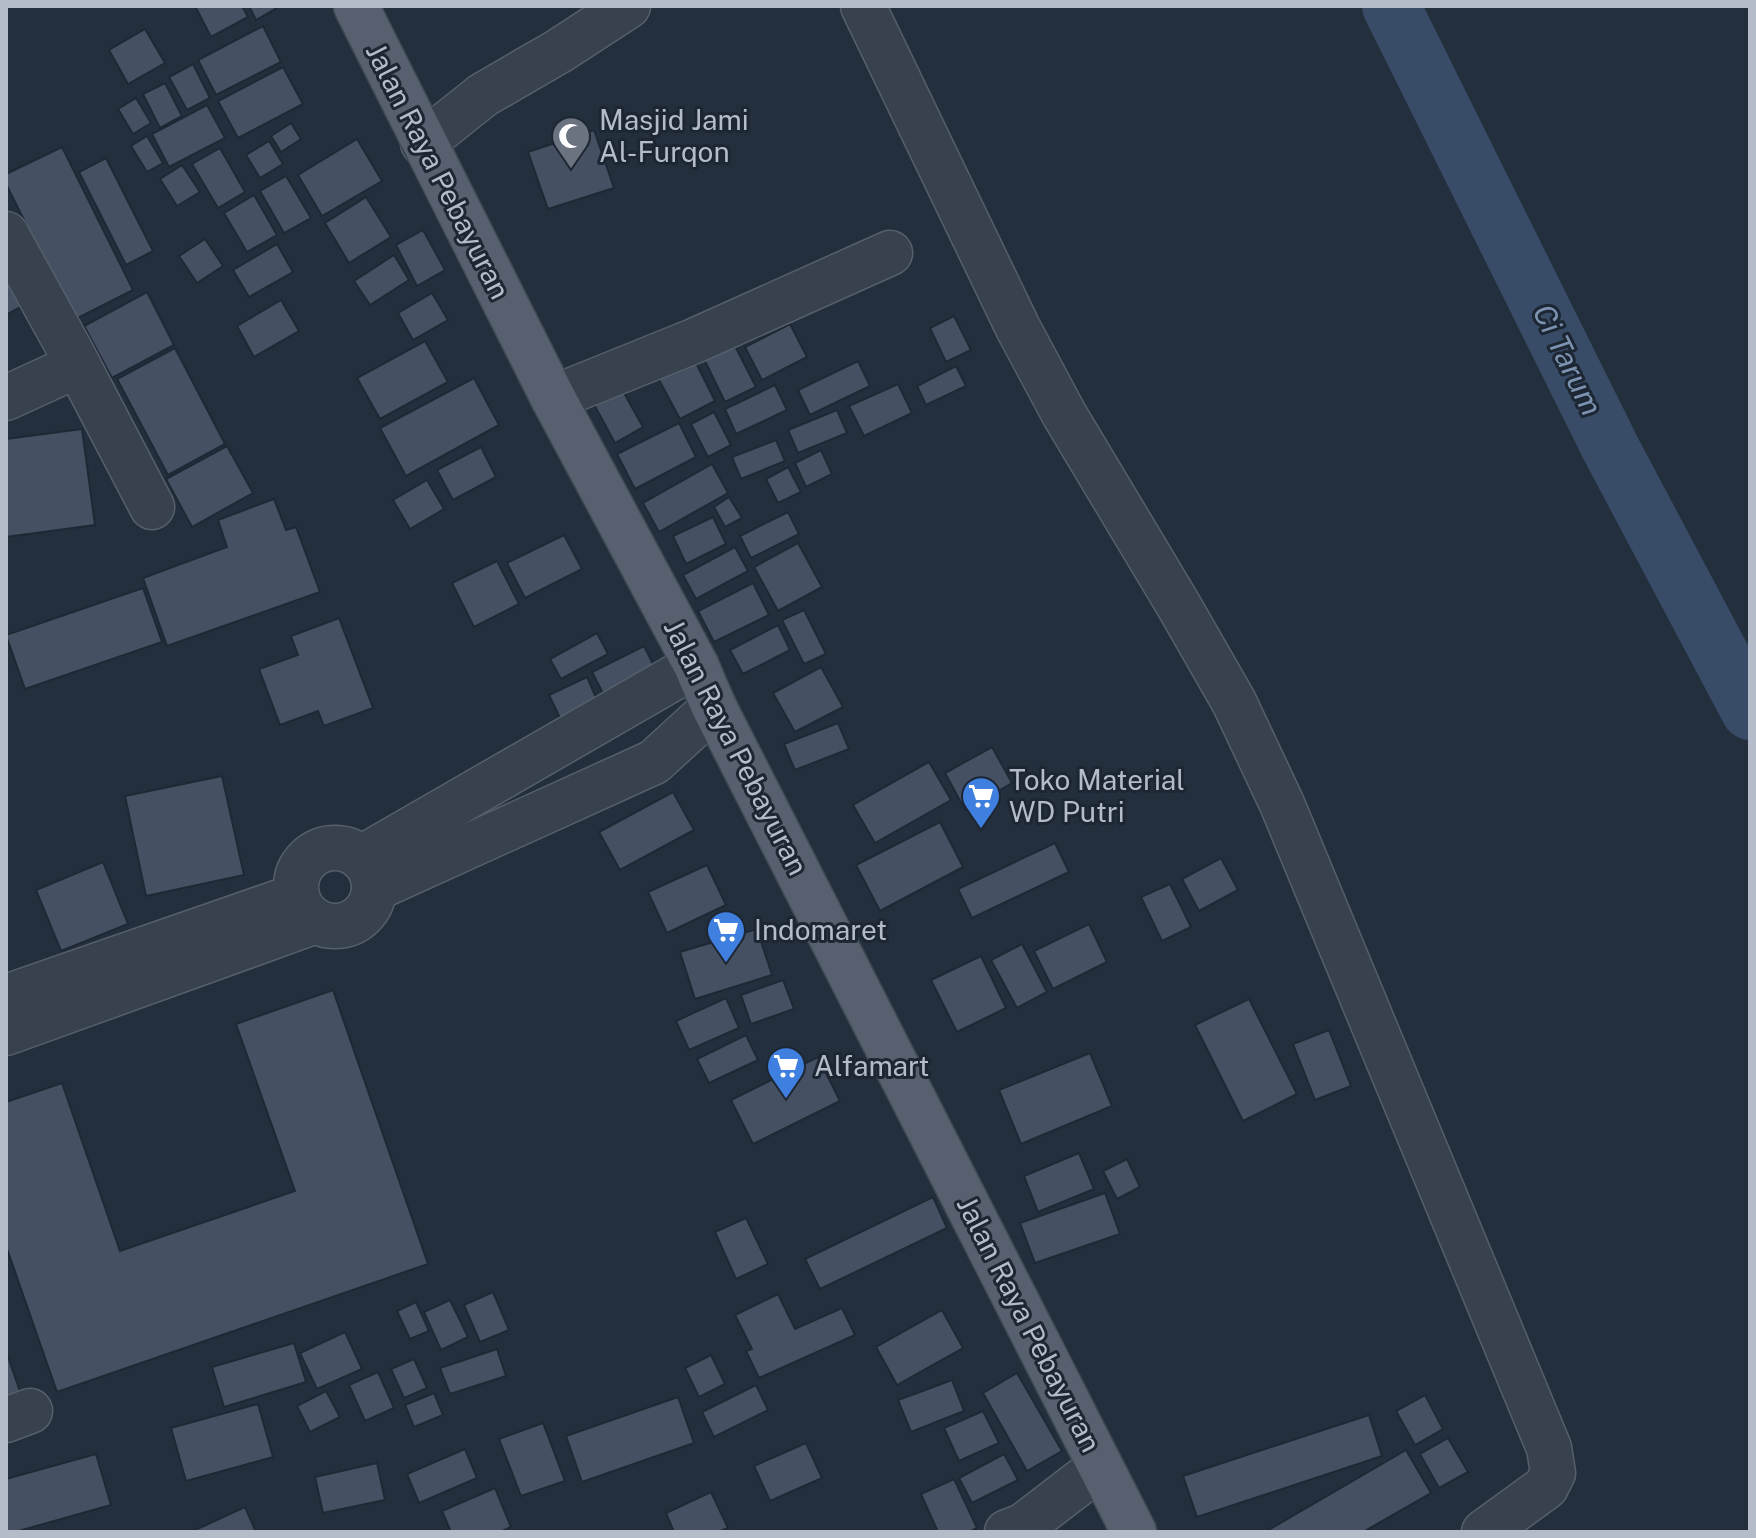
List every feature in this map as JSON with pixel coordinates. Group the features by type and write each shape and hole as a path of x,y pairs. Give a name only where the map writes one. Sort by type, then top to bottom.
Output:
{"main road":[{"name":"Jalan Raya Pebayuran","path":"356,6 553,398 696,665 714,707 1134,1532"}],"street":[{"path":"423,143 483,95 628,6"},
{"path":"863,6 1018,328 1064,414 1234,702 1282,804 1543,1433 1553,1473 1546,1487 1484,1532"},
{"path":"6,234 152,507"},
{"path":"553,398 694,341 890,253"},
{"path":"6,398 78,365"},
{"path":"367,874 696,665"},
{"path":"367,874 654,762 714,707"},
{"path":"334,848 353,853 367,874 370,902 364,913 341,926 328,925 306,908 297,876 307,859 315,853 334,848"},
{"path":"6,997 306,908"},
{"path":"6,1033 306,908"},
{"path":"1007,1532 1023,1526 1100,1467"}],"building":[{"path":"195,6 242,6 248,17 211,37"},
{"path":"249,6 280,6 256,20"},
{"path":"263,26 281,62 216,95 198,60"},
{"path":"145,29 165,63 128,84 109,50"},
{"path":"193,64 210,98 187,110 169,77"},
{"path":"283,67 303,104 238,138 218,101"},
{"path":"165,83 182,116 160,128 143,94"},
{"path":"136,98 151,123 133,134 118,109"},
{"path":"207,105 225,138 169,167 152,134"},
{"path":"291,123 301,139 281,152 271,136"},
{"name":"Masjid Jami Al-Furqon","path":"594,130 614,188 548,209 528,152"},
{"path":"147,136 163,163 147,172 131,146"},
{"path":"357,139 382,181 322,216 298,175"},
{"path":"269,141 283,164 260,178 246,155"},
{"path":"62,147 133,290 74,320 6,184 6,174"},
{"path":"220,148 245,192 218,208 192,164"},
{"path":"106,158 153,251 126,265 79,172"},
{"path":"182,165 200,192 177,206 160,179"},
{"path":"286,176 311,218 284,233 260,191"},
{"path":"254,195 277,235 247,252 224,213"},
{"path":"366,197 391,237 349,263 325,223"},
{"path":"423,230 445,270 417,286 396,245"},
{"path":"205,239 223,266 197,283 179,256"},
{"path":"277,244 293,272 249,297 233,270"},
{"path":"6,254 32,301 6,315"},
{"path":"394,255 409,280 370,305 354,281"},
{"path":"147,292 174,345 112,378 84,326"},
{"path":"432,293 448,320 413,340 398,313"},
{"path":"281,300 299,331 254,357 237,326"},
{"path":"954,316 971,350 946,362 930,328"},
{"path":"790,324 807,357 762,380 745,347"},
{"path":"425,341 448,382 380,419 357,378"},
{"path":"734,344 756,387 725,402 704,359"},
{"path":"175,348 225,444 168,475 117,379"},
{"path":"694,359 715,401 680,419 658,378"},
{"path":"858,361 870,386 810,415 798,390"},
{"path":"956,366 966,386 926,405 917,386"},
{"path":"474,378 499,425 406,476 380,428"},
{"path":"619,384 643,427 615,443 591,399"},
{"path":"898,384 912,413 864,436 849,406"},
{"path":"775,385 787,410 736,434 725,409"},
{"path":"837,410 847,433 798,453 788,430"},
{"path":"714,412 731,445 708,457 691,424"},
{"path":"679,423 696,457 635,489 617,454"},
{"path":"82,429 95,525 6,537 6,439"},
{"path":"776,440 785,461 741,479 732,457"},
{"path":"227,446 253,493 192,527 166,479"},
{"path":"481,447 496,477 453,500 437,470"},
{"path":"821,450 832,474 806,487 795,463"},
{"path":"712,464 728,493 659,532 643,503"},
{"path":"788,467 801,492 778,503 766,479"},
{"path":"427,480 444,509 410,529 393,500"},
{"path":"729,497 742,518 725,527 714,507"},
{"path":"274,499 286,530 296,527 320,592 167,646 143,578 227,547 218,520"},
{"path":"788,512 799,534 751,558 740,536"},
{"path":"713,517 726,544 686,564 673,536"},
{"path":"564,535 582,569 525,598 507,563"},
{"path":"798,543 822,587 778,611 754,567"},
{"path":"735,547 748,571 696,599 683,575"},
{"path":"497,561 519,604 474,627 452,583"},
{"path":"753,583 769,615 714,642 698,611"},
{"path":"143,588 162,642 25,689 6,635"},
{"path":"804,610 826,654 804,664 782,620"},
{"path":"339,618 373,708 324,726 318,711 280,725 259,669 298,655 291,636"},
{"path":"778,625 790,650 743,674 730,650"},
{"path":"597,633 608,654 561,679 550,659"},
{"path":"644,646 660,678 608,703 592,672"},
{"path":"821,667 843,707 795,732 773,693"},
{"path":"587,677 598,702 561,720 549,695"},
{"path":"838,723 849,749 795,770 784,744"},
{"path":"992,747 1012,783 965,810 945,773"},
{"path":"929,762 951,800 875,843 853,805"},
{"path":"222,776 244,875 146,896 125,796"},
{"path":"673,792 694,830 620,870 599,832"},
{"path":"940,822 963,867 880,911 856,865"},
{"path":"1055,843 1069,872 972,918 958,889"},
{"path":"1221,858 1238,890 1199,911 1182,879"},
{"path":"103,862 128,924 61,951 36,890"},
{"path":"707,865 726,905 667,933 648,892"},
{"path":"1170,884 1191,927 1162,941 1141,897"},
{"path":"1089,924 1107,962 1053,989 1034,951"},
{"name":"Indomaret","path":"757,929 772,975 695,999 680,952"},
{"path":"1022,944 1047,992 1017,1008 991,960"},
{"path":"981,956 1006,1008 957,1032 931,980"},
{"path":"783,980 794,1009 751,1024 741,995"},
{"path":"333,990 428,1264 57,1392 6,1246 6,1102 62,1083 120,1251 295,1191 236,1024"},
{"path":"726,998 739,1028 689,1050 676,1021"},
{"path":"1249,999 1297,1094 1243,1121 1195,1025"},
{"path":"1329,1030 1351,1086 1315,1100 1293,1044"},
{"path":"746,1035 758,1060 709,1083 697,1059"},
{"path":"1090,1053 1112,1106 1021,1144 999,1090"},
{"name":"Alfamart","path":"818,1057 840,1101 753,1144 731,1100"},
{"path":"1079,1153 1094,1189 1038,1212 1024,1176"},
{"path":"1127,1159 1140,1187 1117,1199 1103,1171"},
{"path":"1105,1193 1120,1234 1035,1263 1020,1223"},
{"path":"933,1197 947,1228 820,1289 805,1259"},
{"path":"746,1218 768,1264 736,1279 715,1232"},
{"path":"493,1292 509,1330 480,1342 464,1305"},
{"path":"778,1294 795,1329 842,1308 855,1335 759,1378 746,1351 752,1349 735,1315"},
{"path":"450,1300 468,1337 441,1350 424,1312"},
{"path":"416,1302 429,1331 410,1339 397,1311"},
{"path":"942,1310 963,1348 897,1385 876,1347"},
{"path":"345,1332 362,1369 317,1389 300,1353"},
{"path":"294,1343 306,1382 224,1407 212,1367"},
{"path":"497,1349 506,1376 450,1394 440,1368"},
{"path":"6,1351 23,1400 6,1406"},
{"path":"711,1355 725,1384 699,1397 685,1368"},
{"path":"414,1359 427,1388 404,1398 391,1369"},
{"path":"378,1372 394,1408 365,1421 349,1385"},
{"path":"1017,1373 1062,1451 1027,1471 983,1393"},
{"path":"952,1380 964,1411 911,1432 898,1400"},
{"path":"756,1385 768,1410 714,1437 702,1412"},
{"path":"326,1391 340,1417 310,1432 297,1406"},
{"path":"434,1393 443,1415 414,1427 405,1405"},
{"path":"1425,1395 1443,1429 1415,1445 1396,1411"},
{"path":"678,1397 694,1443 582,1482 566,1436"},
{"path":"258,1404 273,1457 186,1481 171,1428"},
{"path":"983,1411 999,1443 959,1461 944,1428"},
{"path":"1369,1415 1382,1456 1197,1517 1183,1476"},
{"path":"543,1423 565,1481 521,1496 499,1439"},
{"path":"1448,1438 1468,1472 1439,1488 1420,1454"},
{"path":"806,1443 822,1478 770,1501 754,1466"},
{"path":"465,1449 477,1478 419,1503 407,1474"},
{"path":"1406,1450 1431,1493 1363,1532 1265,1532"},
{"path":"96,1454 111,1505 6,1532 6,1479"},
{"path":"1004,1454 1018,1480 972,1503 959,1478"},
{"path":"377,1463 385,1500 323,1513 315,1477"},
{"path":"954,1479 977,1528 969,1532 938,1532 921,1494"},
{"path":"495,1488 511,1527 500,1532 451,1532 442,1511"},
{"path":"711,1492 728,1528 718,1532 674,1532 666,1513"},
{"path":"245,1507 256,1532 193,1532 193,1531"}],"waterway":[{"name":"Ci Tarum","path":"1391,6 1611,449 1750,711"}],"place":[{"name":"Masjid Jami Al-Furqon","path":"571,170"},
{"name":"Toko Material WD Putri","path":"981,830"},
{"name":"Indomaret","path":"726,964"},
{"name":"Alfamart","path":"786,1100"}]}
